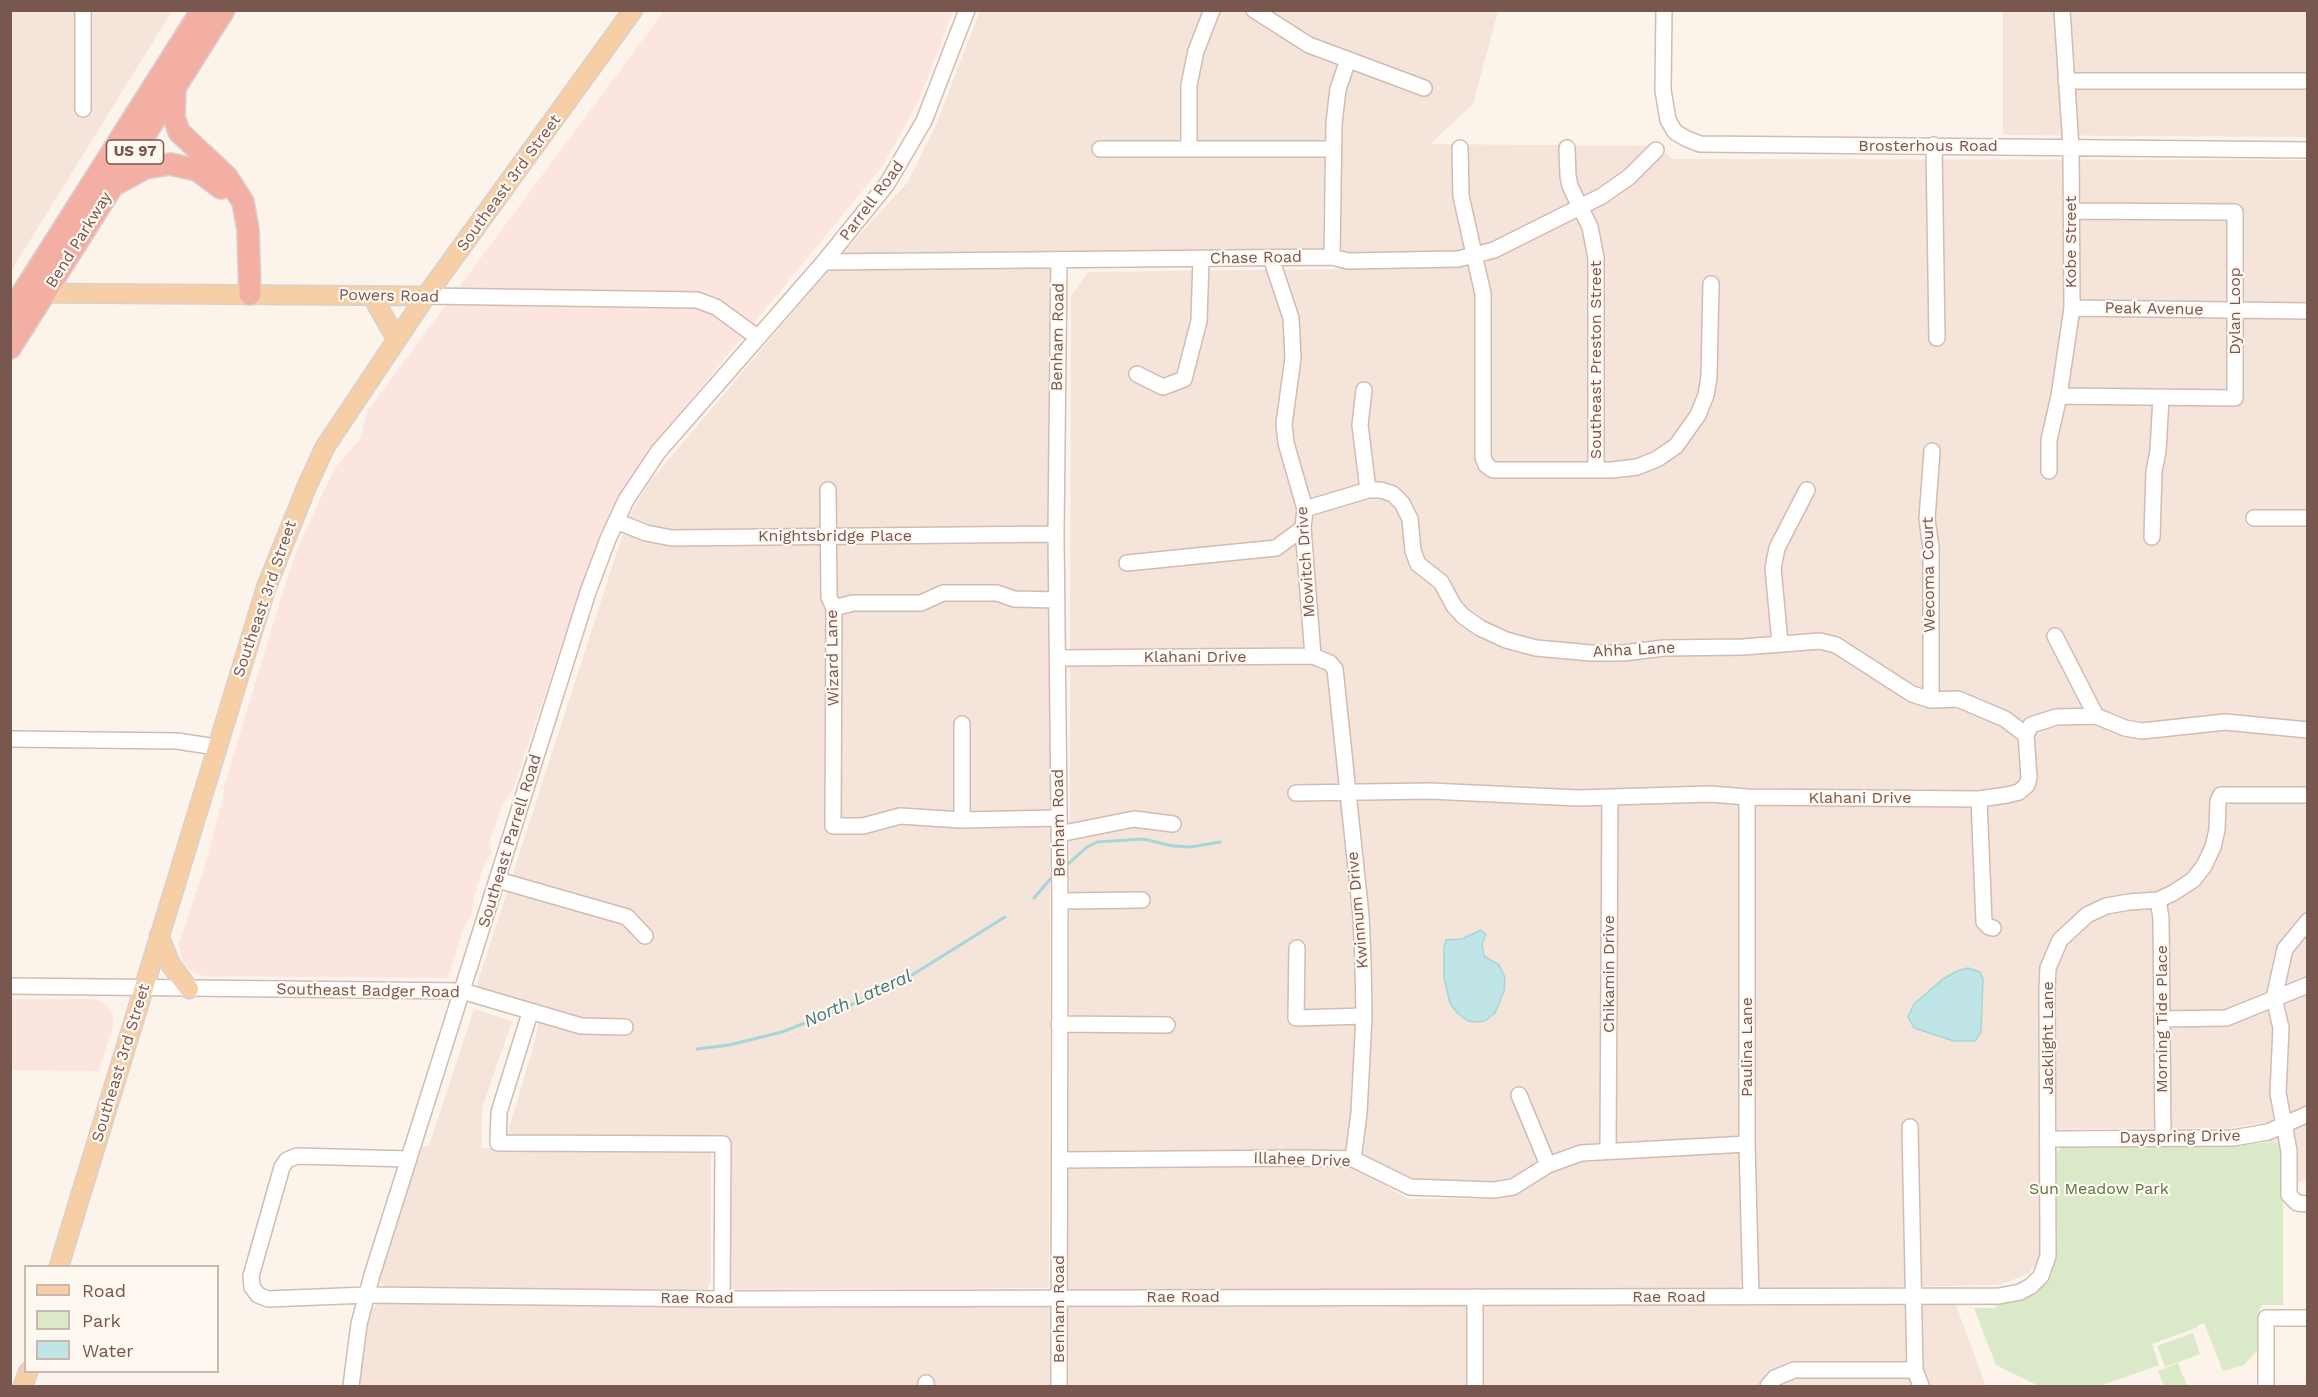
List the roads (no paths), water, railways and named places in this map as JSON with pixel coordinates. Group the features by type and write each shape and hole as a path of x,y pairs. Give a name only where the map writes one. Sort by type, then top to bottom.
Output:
{"highway":[{"name":"Bend Parkway","path":"10,313 17,293 202,10"},
{"name":"Bend Parkway","path":"10,348 224,10"},
{"path":"176,88 174,114 179,132 227,177 243,202 248,230 244,294"},
{"path":"113,186 140,170 165,164 192,168 213,180 229,199 237,219 244,294"}],"main road":[{"name":"Southeast 3rd Street","path":"59,1265 266,588 307,486 325,447 426,296 633,10"},
{"name":"Powers Road","path":"17,293 426,296"},
{"path":"372,296 397,340"},
{"path":"159,936 171,965 189,989"}],"street":[{"path":"83,10 83,109"},
{"name":"Parrell Road","path":"757,337 871,206 902,161 924,121 967,10"},
{"path":"1189,148 1189,85 1196,51 1212,10"},
{"path":"1254,10 1309,45 1348,60 1405,74 1424,88"},
{"name":"Brosterhous Road","path":"1664,10 1663,90 1668,120 1675,132 1687,140 1714,146 1934,145 2307,150"},
{"name":"Kobe Street","path":"2049,471 2049,440 2059,396 2072,308 2071,147 2062,10"},
{"path":"1332,257 1334,123 1338,89 1348,60"},
{"path":"2066,81 2307,81"},
{"path":"1934,145 1937,338"},
{"path":"1460,148 1460,186 1473,256 1483,294 1482,447 1486,465 1493,470 1596,470 1637,467 1657,459 1676,446 1698,415 1706,395 1709,377 1711,284"},
{"name":"Southeast Preston Street","path":"1567,148 1568,176 1590,227 1596,258 1596,470"},
{"path":"1100,149 1333,149"},
{"name":"Chase Road","path":"824,262 1332,257 1348,261 1458,259 1494,250 1602,196 1629,177 1656,150"},
{"name":"Dylan Loop","path":"2059,396 2235,398 2235,212 2071,211"},
{"name":"Mowitch Drive","path":"1271,258 1291,318 1293,358 1284,424 1286,443 1305,510 1304,528 1313,656"},
{"path":"1137,374 1162,387 1184,379 1199,321 1201,259"},
{"name":"Benham Road","path":"1059,260 1056,534 1060,901 1059,1386"},
{"name":"Powers Road","path":"426,296 697,300 716,307 757,337"},
{"name":"Peak Avenue","path":"2072,308 2307,311"},
{"name":"Southeast Parrell Road","path":"351,1386 354,1358 367,1295 600,557 616,521 658,452 757,337"},
{"path":"1305,510 1368,490 1360,425 1365,390"},
{"path":"2152,537 2154,471 2158,451 2161,397"},
{"name":"Wecoma Court","path":"1930,700 1931,548 1927,519 1932,451"},
{"name":"Wizard Lane","path":"828,490 829,597 834,608 833,826 863,826 900,816 962,820"},
{"name":"Ahha Lane","path":"1368,490 1381,490 1393,494 1410,519 1413,551 1418,564 1442,582 1454,606 1463,616 1479,628 1506,640 1536,648 1591,653 1623,653 1664,648 1743,647 1820,641 1836,645 1912,694 1930,700 1958,699 2005,719 2026,735"},
{"path":"1780,643 1773,568 1777,548 1808,490"},
{"path":"2254,518 2307,518"},
{"name":"Knightsbridge Place","path":"616,521 646,533 672,538 1056,534"},
{"path":"1127,563 1276,548 1304,528"},
{"path":"834,608 853,603 921,603 943,593 997,593 1014,599 1057,600"},
{"path":"2055,636 2096,716"},
{"name":"Klahani Drive","path":"1058,658 1313,656 1330,663"},
{"name":"Kwinnum Drive","path":"1330,663 1335,669 1337,680 1361,916 1364,1016 1359,1113 1353,1159"},
{"path":"2026,735 2031,725 2040,721 2077,715 2096,716 2125,728 2142,731 2225,722 2307,730"},
{"path":"962,724 962,820 1058,818"},
{"name":"Klahani Drive","path":"1296,793 1440,791 1610,798 1710,794 1747,797 1979,799 2019,792 2027,786 2029,768 2026,735"},
{"path":"10,739 177,741 216,747"},
{"name":"Jacklight Lane","path":"1999,1296 2020,1292 2031,1286 2046,1267 2049,1248 2047,990 2048,968 2060,940 2086,915 2106,906 2158,900 2193,880 2214,847 2218,801 2221,795 2307,795"},
{"name":"Paulina Lane","path":"1747,797 1747,1144 1751,1297"},
{"name":"Chikamin Drive","path":"1608,1150 1610,798"},
{"path":"1979,799 1984,922 1993,928"},
{"path":"1059,834 1134,819 1173,824"},
{"path":"498,880 627,916 645,936"},
{"path":"1060,901 1142,900"},
{"name":"Morning Tide Place","path":"2158,900 2161,918 2163,1138"},
{"path":"2307,921 2285,949 2274,998 2281,1028 2278,1093 2289,1150 2289,1195 2297,1203 2307,1204"},
{"path":"1297,948 1296,1018 1364,1016"},
{"path":"2162,1019 2226,1018 2307,985"},
{"name":"Southeast Badger Road","path":"10,986 462,991 530,1013 581,1026 625,1028"},
{"path":"530,1013 499,1112 498,1143 723,1144 722,1299"},
{"path":"1059,1024 1167,1025"},
{"path":"1520,1095 1548,1165"},
{"name":"Dayspring Drive","path":"2048,1139 2233,1138 2268,1132 2307,1114"},
{"path":"1910,1127 1915,1370 1921,1386"},
{"name":"Illahee Drive","path":"1059,1160 1353,1159 1410,1187 1494,1190 1513,1187 1548,1165 1581,1153 1747,1144"},
{"name":"Rae Road","path":"409,1159 297,1156 287,1160 282,1167 251,1276 252,1287 258,1295 268,1299 367,1295 722,1299 1999,1296"},
{"path":"1475,1297 1476,1386"},
{"path":"2266,1386 2266,1318 2307,1318"},
{"path":"1768,1386 1775,1378 1794,1370 1915,1370"}],"water":[{"path":"1481,930 1486,934 1482,944 1484,956 1499,965 1505,977 1504,991 1495,1013 1485,1021 1477,1022 1468,1021 1458,1014 1450,1003 1444,978 1444,948 1446,940 1462,939"},
{"path":"1968,968 1980,972 1983,979 1981,1032 1975,1041 1954,1041 1914,1028 1908,1017 1914,1004 1943,979"}],"waterway":[{"name":"North Lateral","path":"1067,865 1087,847 1097,842 1143,839 1173,846 1191,847 1220,842"},
{"name":"North Lateral","path":"1034,898 1053,876"},
{"name":"North Lateral","path":"697,1049 729,1045 782,1032 853,1004 904,980 1005,917"}],"park label":[{"name":"Sun Meadow Park","path":"2099,1189"}]}
